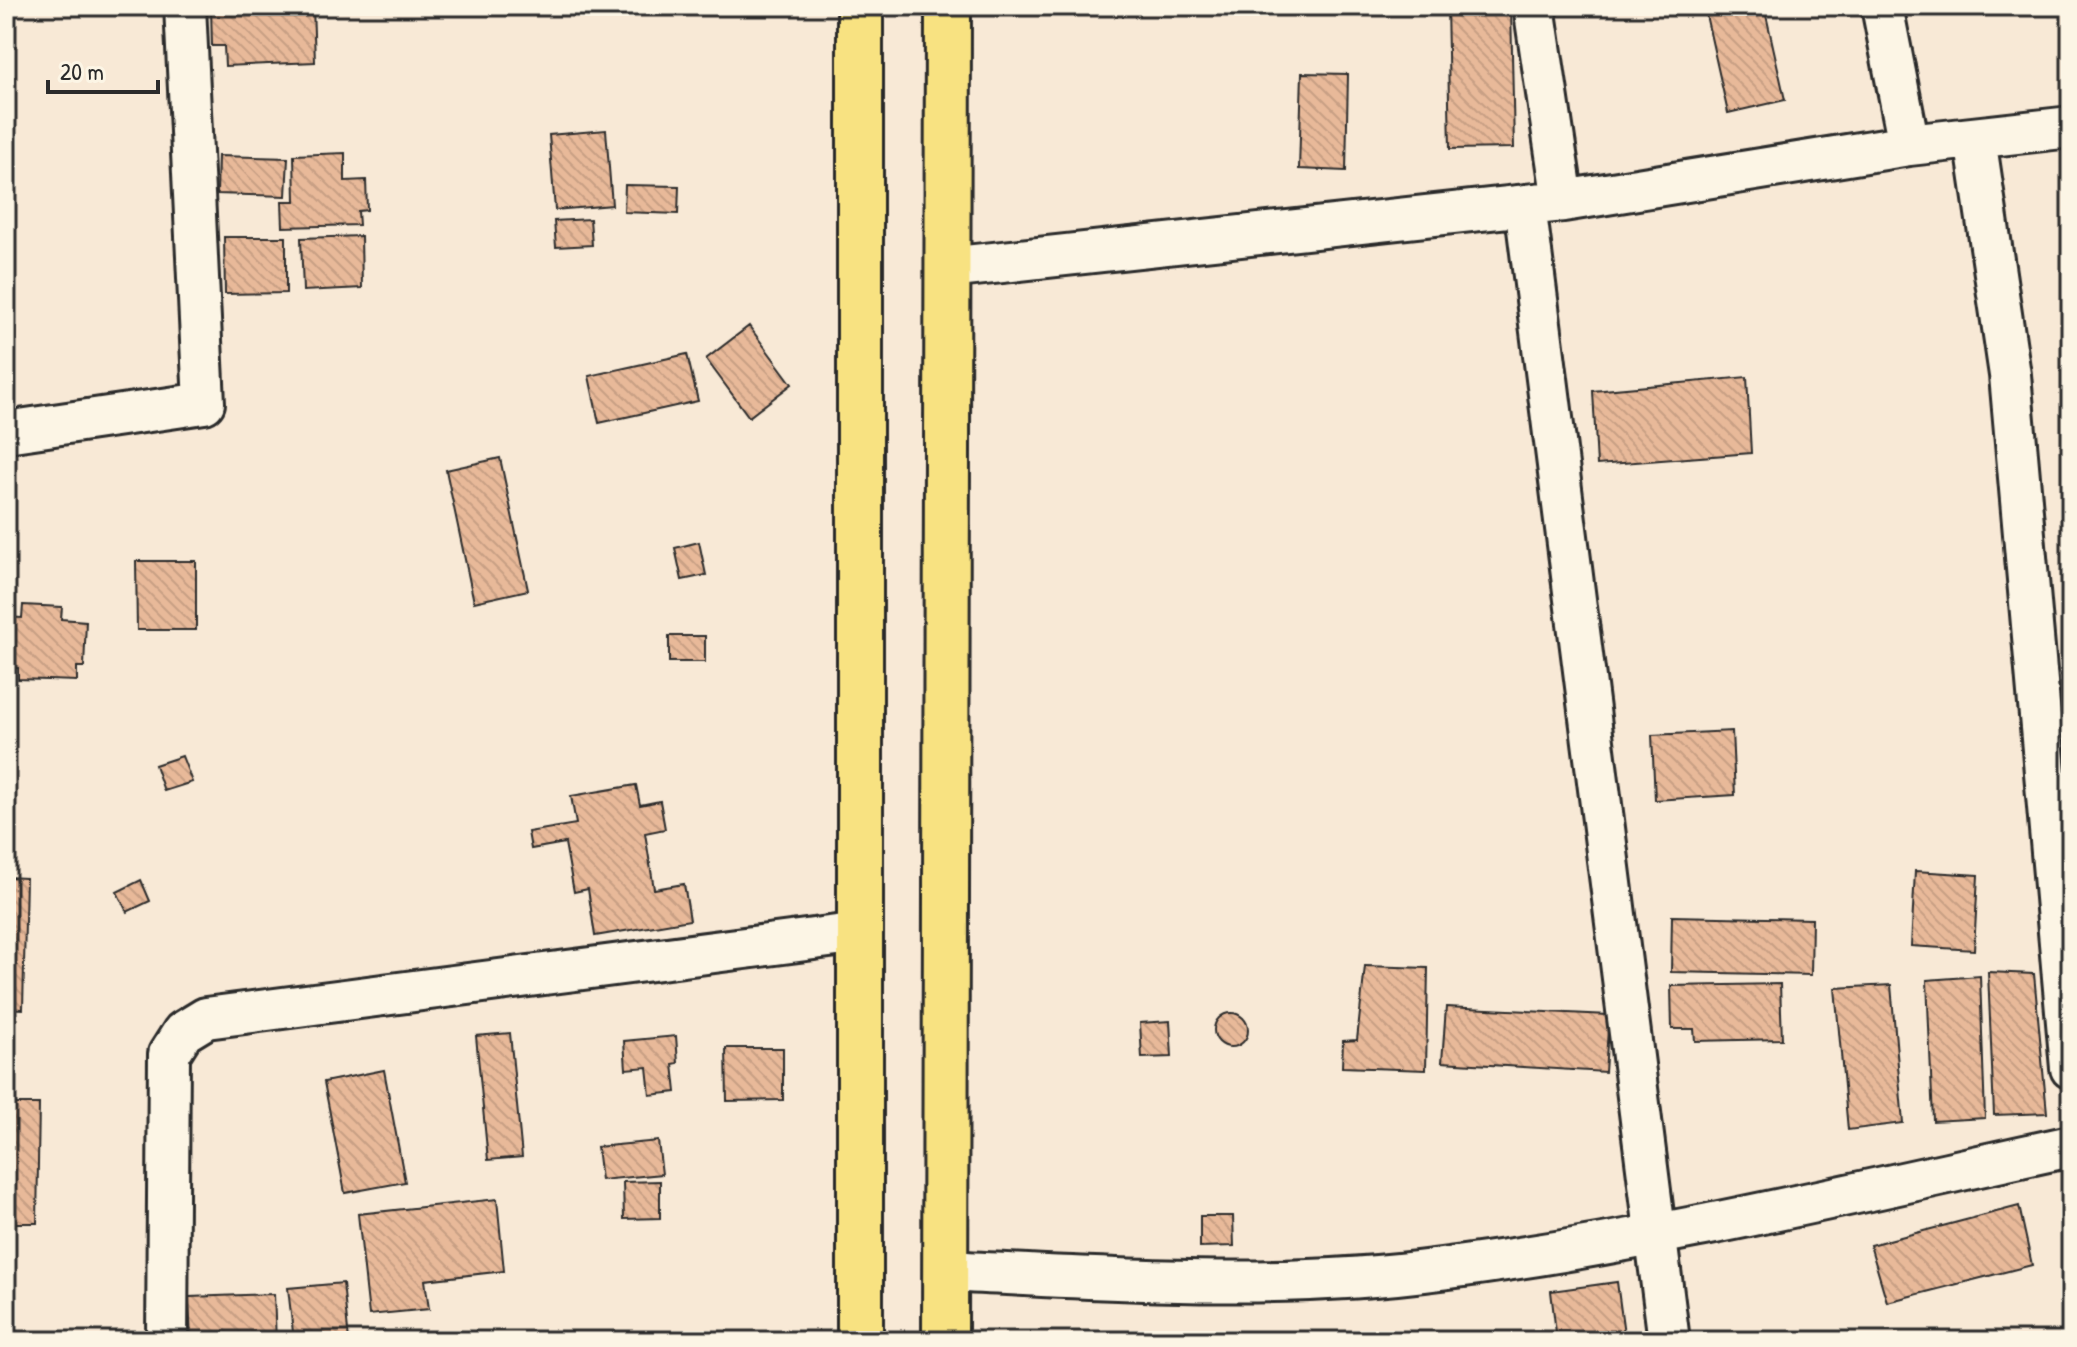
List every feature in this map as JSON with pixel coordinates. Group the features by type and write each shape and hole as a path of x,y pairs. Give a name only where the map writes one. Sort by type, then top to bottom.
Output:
{"highway":[{"path":"860,6 860,1341"},
{"path":"945,1341 948,6"}],"street":[{"path":"6,432 204,403 185,6"},
{"path":"1534,6 1544,203 1669,1341"},
{"path":"1882,6 1909,145"},
{"path":"947,268 1544,203 1909,145 2071,127"},
{"path":"1975,138 2010,375 2071,1068"},
{"path":"167,1341 169,1054 183,1032 206,1018 860,933"},
{"path":"945,1271 1154,1281 1289,1282 1439,1270 1655,1235 2071,1146"}],"building":[{"path":"313,6 315,62 225,66 224,46 212,46 211,8"},
{"path":"1447,6 1511,6 1514,148 1450,149"},
{"path":"1704,6 1764,6 1785,100 1728,113"},
{"path":"1302,73 1348,74 1346,171 1299,169"},
{"path":"606,130 612,205 555,210 549,135"},
{"path":"345,153 345,181 366,180 367,210 358,211 359,225 283,227 282,201 295,201 294,155"},
{"path":"218,156 288,158 286,196 217,194"},
{"path":"625,185 679,186 678,214 624,212"},
{"path":"590,219 592,245 556,247 554,221"},
{"path":"361,236 362,288 303,291 301,238"},
{"path":"224,237 286,237 286,293 225,294"},
{"path":"749,326 792,384 749,417 706,359"},
{"path":"687,354 698,401 599,423 589,376"},
{"path":"1747,377 1751,453 1597,465 1593,391"},
{"path":"500,458 528,590 474,602 446,470"},
{"path":"699,542 706,575 682,580 675,548"},
{"path":"136,561 196,561 196,630 137,630"},
{"path":"23,605 62,607 61,619 86,621 84,667 77,667 77,681 18,679 18,668 6,668 6,617 22,618"},
{"path":"669,636 705,636 705,662 669,662"},
{"path":"1732,731 1735,795 1655,800 1652,735"},
{"path":"182,756 192,782 164,791 155,765"},
{"path":"636,785 640,805 660,801 665,829 645,833 654,889 684,884 690,920 595,936 588,889 574,892 565,843 531,849 528,832 576,824 571,796"},
{"path":"1915,871 1978,875 1974,950 1911,946"},
{"path":"6,877 26,878 23,1009 6,1008"},
{"path":"141,880 150,901 127,912 117,892"},
{"path":"1672,916 1812,919 1811,975 1671,972"},
{"path":"1365,966 1428,968 1426,1070 1342,1067 1343,1041 1357,1040"},
{"path":"1988,972 2034,974 2047,1113 1994,1115"},
{"path":"1980,976 1985,1118 1933,1121 1927,980"},
{"path":"1780,984 1782,1039 1695,1041 1694,1029 1672,1029 1671,986"},
{"path":"1891,985 1903,1123 1848,1130 1835,988"},
{"path":"1446,1007 1609,1015 1605,1072 1442,1062"},
{"path":"1231,1013 1243,1018 1248,1030 1243,1042 1231,1047 1219,1042 1214,1030 1219,1018"},
{"path":"1170,1021 1172,1057 1142,1058 1140,1023"},
{"path":"510,1033 522,1157 488,1160 476,1036"},
{"path":"676,1036 678,1063 673,1064 676,1092 650,1095 647,1067 626,1069 624,1041"},
{"path":"726,1048 783,1048 783,1100 727,1101"},
{"path":"384,1070 405,1182 345,1193 324,1082"},
{"path":"6,1104 39,1104 37,1223 6,1223"},
{"path":"658,1141 662,1174 601,1180 597,1147"},
{"path":"660,1181 660,1218 624,1219 623,1182"},
{"path":"497,1199 504,1271 425,1280 429,1309 369,1315 358,1214"},
{"path":"2019,1206 2032,1265 1887,1302 1870,1245"},
{"path":"1200,1216 1233,1216 1234,1246 1200,1247"},
{"path":"1617,1282 1625,1341 1557,1341 1551,1291"},
{"path":"343,1283 349,1341 294,1341 288,1288"},
{"path":"274,1294 276,1341 191,1341 189,1297"}]}
